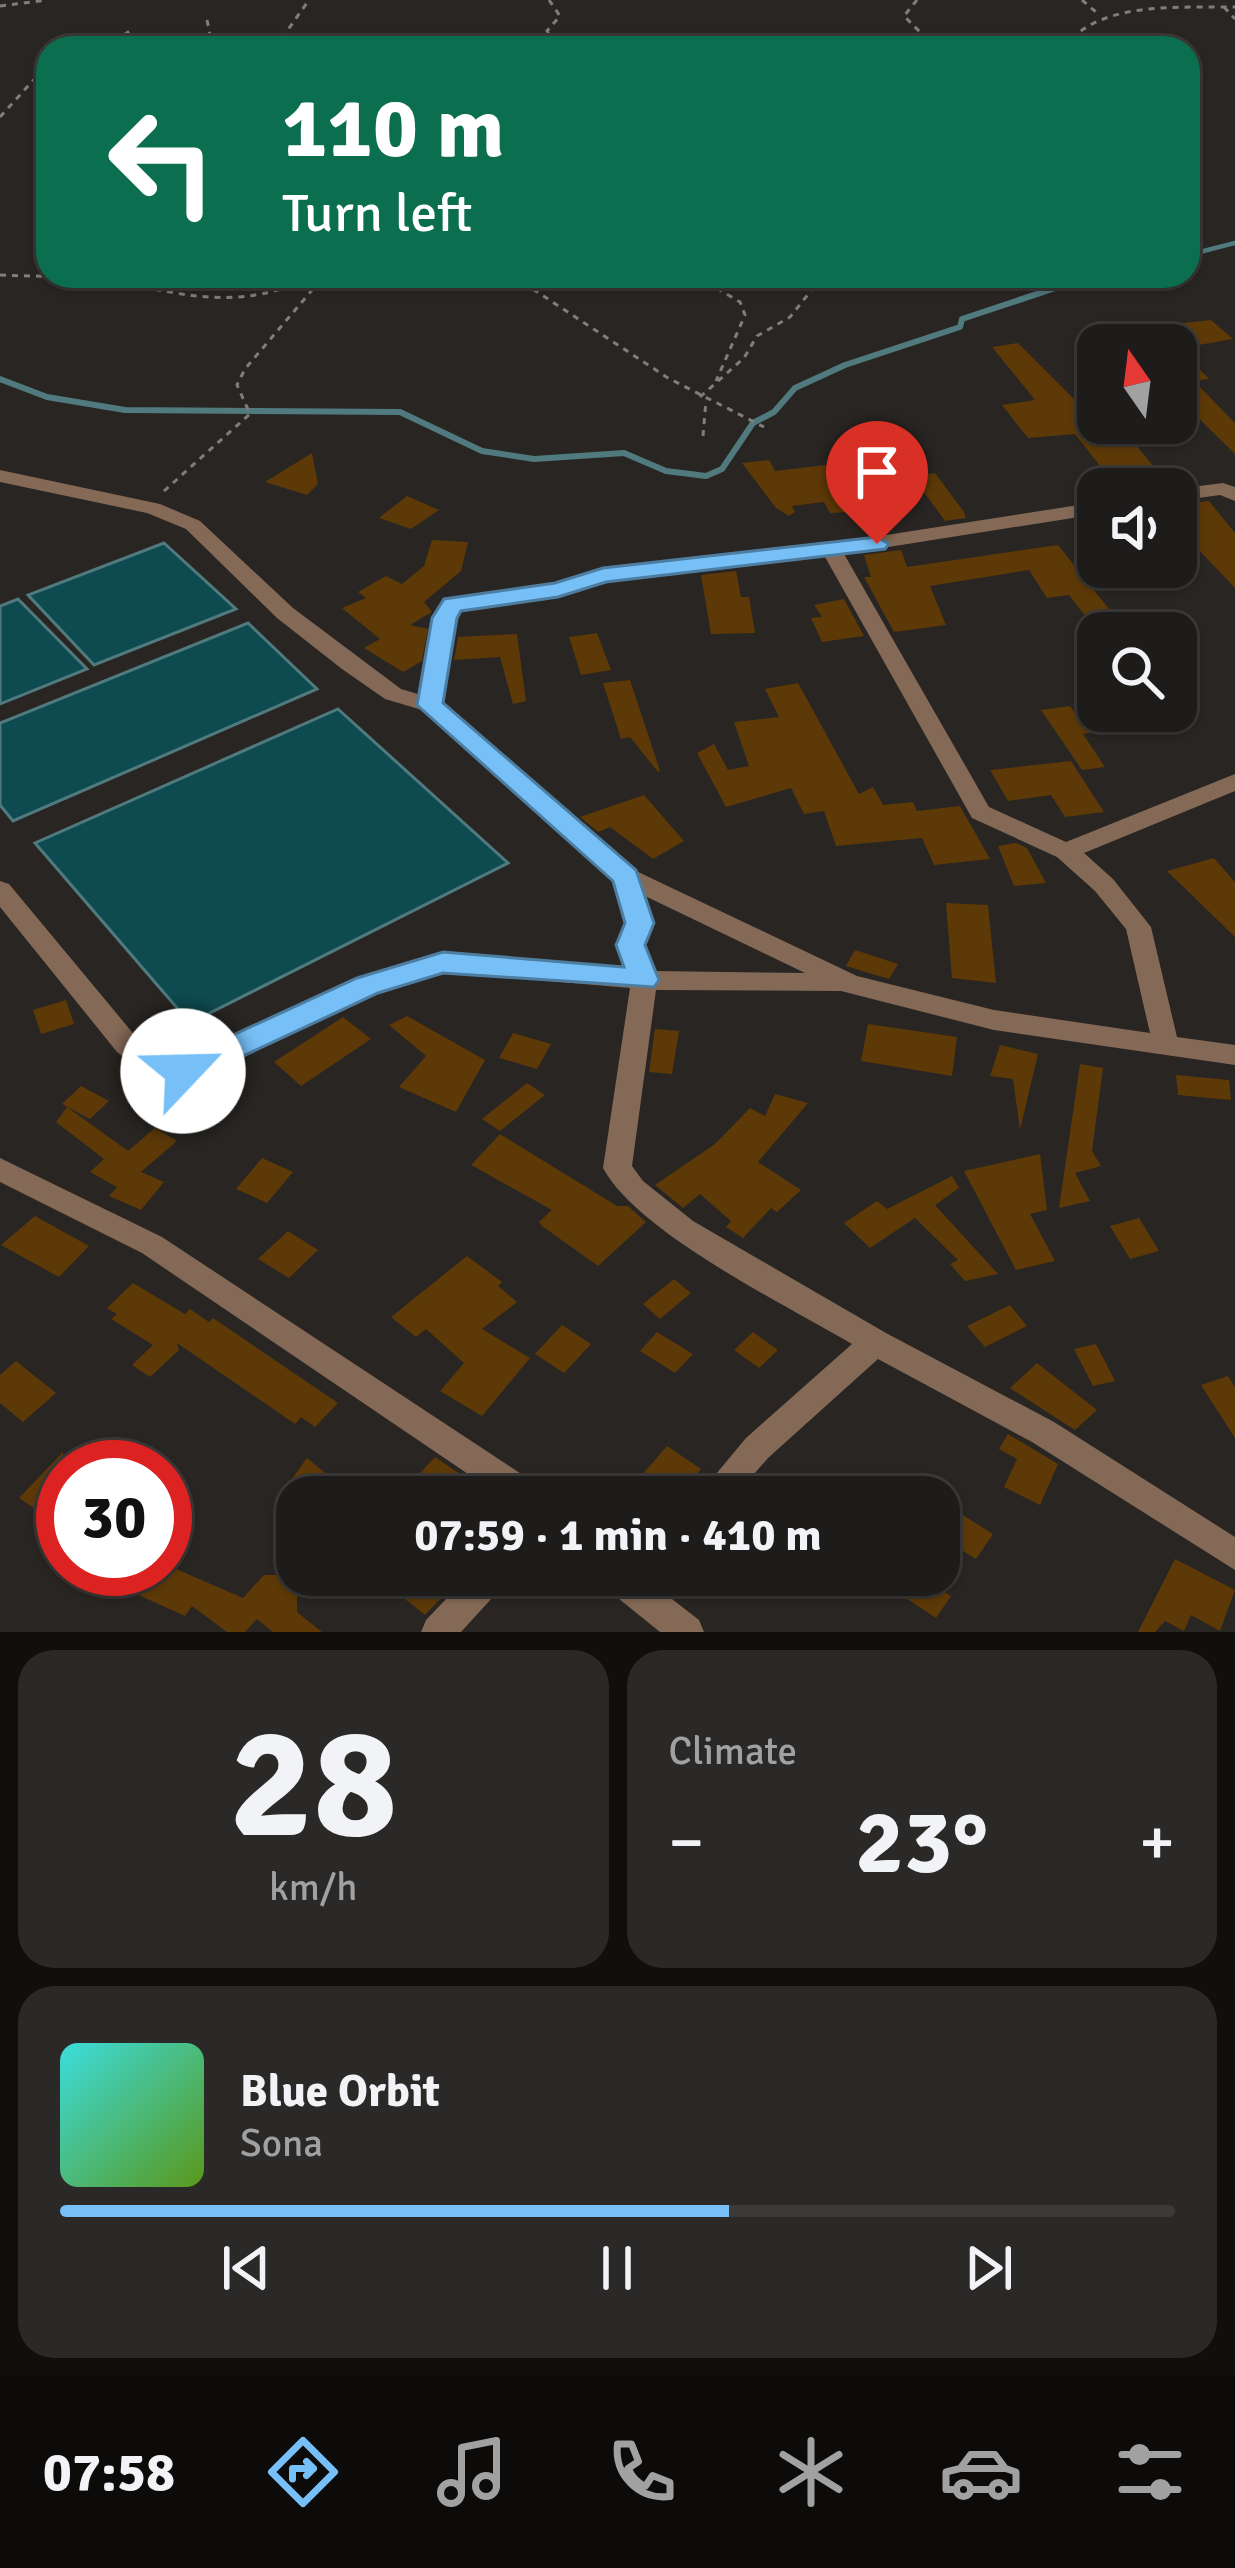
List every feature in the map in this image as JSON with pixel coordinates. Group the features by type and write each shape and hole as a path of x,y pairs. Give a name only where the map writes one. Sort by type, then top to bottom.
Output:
{"street":[{"path":"0,476 147,506 193,525 285,614 393,694 430,705 626,877 850,984"},
{"path":"1197,492 1223,489 1235,495"},
{"path":"430,705 445,618 453,604 558,590 603,575 832,550 1077,511"},
{"path":"832,550 980,812 1066,851 1104,885 1138,927 1166,1045"},
{"path":"1066,851 1235,782"},
{"path":"626,877 640,923 630,945 644,980 617,1168 633,1190 683,1228 874,1342 1043,1432 1235,1555"},
{"path":"0,890 128,1045 158,1069 183,1071 200,1065 367,986 443,963 644,980 779,978 850,984 994,1020 1235,1055"},
{"path":"0,1169 152,1245 498,1476"},
{"path":"732,1476 874,1342"},
{"path":"438,1632 471,1596"},
{"path":"642,1596 687,1632"}],"path":[{"path":"0,6 47,0"},
{"path":"284,36 309,0"},
{"path":"549,0 560,16 547,32 550,36"},
{"path":"917,0 904,16 923,36"},
{"path":"1082,0 1098,14"},
{"path":"1069,36 1098,14 1235,7"},
{"path":"1224,8 1235,19"},
{"path":"207,20 210,36"},
{"path":"122,36 130,31"},
{"path":"0,117 36,77"},
{"path":"0,275 36,278"},
{"path":"139,288 192,302 254,299 286,288"},
{"path":"147,506 250,414 237,385 311,288"},
{"path":"532,288 703,398 764,428"},
{"path":"715,384 745,315 740,302 716,288"},
{"path":"703,436 703,398 743,358 757,336 790,316 813,288"}],"water":[{"path":"164,543 236,609 94,665 28,595"},
{"path":"18,599 87,669 0,704 0,606"},
{"path":"248,623 317,689 13,821 0,805 0,723"},
{"path":"338,709 508,863 190,1023 35,843"}],"building":[{"path":"1211,320 1233,339 1197,345 1197,324 1174,324"},
{"path":"1018,343 1077,402 1077,437 1028,438 1002,405 1035,400 992,347"},
{"path":"1197,384 1235,423 1235,454 1197,417"},
{"path":"1083,444 1135,444 1155,468 1102,468"},
{"path":"312,453 318,484 307,495 265,482"},
{"path":"769,460 775,471 859,461 885,510 830,513 824,502 792,506 795,512 789,516 776,508 742,463"},
{"path":"935,473 966,518 945,521 912,476"},
{"path":"407,496 439,510 411,529 379,518"},
{"path":"1209,501 1235,533 1235,588 1197,548 1197,502"},
{"path":"432,540 468,542 461,571 424,602 432,612 410,625 428,629 422,661 403,672 364,648 380,639 342,608 366,598 358,592 386,576 402,584 424,566"},
{"path":"1058,545 1077,569 1077,588 1092,588 1111,612 1082,612 1069,595 1047,598 1029,570 930,586 946,625 894,632 864,577 871,577 864,555 901,550 907,567"},
{"path":"736,571 741,597 749,597 755,633 711,634 701,575"},
{"path":"844,599 864,636 822,642 811,618 822,617 814,605"},
{"path":"597,633 611,670 581,675 569,637"},
{"path":"517,634 526,701 513,704 500,657 454,660 458,637"},
{"path":"630,680 658,772 630,737 621,739 603,683"},
{"path":"798,683 859,794 873,787 883,805 913,802 917,811 960,806 990,859 934,865 922,838 836,846 824,811 804,814 791,788 726,807 697,753 714,744 728,770 749,766 734,722 779,717 765,689"},
{"path":"1070,706 1077,715 1077,732 1089,732 1083,734 1105,767 1082,770 1041,710"},
{"path":"1071,761 1104,812 1065,817 1051,795 1008,801 990,770"},
{"path":"644,795 684,841 653,859 610,827 598,832 580,817"},
{"path":"1016,843 1027,848 1046,883 1014,886 998,846"},
{"path":"1214,858 1235,882 1235,937 1167,871"},
{"path":"946,903 988,905 996,983 952,978"},
{"path":"855,950 898,964 889,979 846,966"},
{"path":"66,1000 74,1024 41,1034 33,1010"},
{"path":"407,1016 485,1060 456,1112 399,1087 426,1056 389,1025"},
{"path":"343,1017 371,1039 301,1086 274,1062"},
{"path":"868,1024 957,1037 952,1076 861,1061"},
{"path":"655,1029 679,1031 672,1074 649,1072"},
{"path":"513,1033 551,1044 537,1069 499,1058"},
{"path":"1000,1045 1038,1054 1020,1130 1013,1079 990,1076"},
{"path":"1080,1064 1103,1068 1092,1151 1101,1166 1075,1173 1090,1201 1059,1208"},
{"path":"1176,1075 1229,1080 1231,1100 1178,1095"},
{"path":"527,1083 545,1095 500,1131 482,1119"},
{"path":"81,1086 109,1101 90,1119 62,1104"},
{"path":"775,1094 808,1103 758,1162 801,1190 777,1212 771,1208 743,1238 726,1227 731,1221 700,1194 683,1208 655,1185 715,1144 750,1108 765,1116"},
{"path":"67,1107 128,1151 155,1128 177,1141 141,1172 164,1182 141,1210 109,1196 117,1187 90,1172 104,1159 56,1122"},
{"path":"500,1134 617,1206 628,1206 646,1222 598,1266 542,1226 539,1222 552,1210 471,1165"},
{"path":"1040,1154 1047,1210 1030,1214 1055,1261 1016,1270 964,1171"},
{"path":"262,1158 293,1172 267,1203 236,1189"},
{"path":"952,1176 959,1188 935,1205 998,1274 965,1281 950,1264 958,1260 915,1218 870,1248 844,1223 877,1201 887,1209"},
{"path":"35,1216 89,1246 59,1277 1,1245"},
{"path":"1139,1218 1159,1251 1130,1259 1110,1226"},
{"path":"288,1231 318,1250 289,1278 258,1259"},
{"path":"467,1256 502,1282 498,1286 517,1302 482,1329 530,1358 482,1416 440,1391 464,1363 426,1329 416,1337 391,1317"},
{"path":"674,1279 691,1293 660,1319 643,1304"},
{"path":"133,1283 185,1314 190,1309 209,1322 213,1318 338,1403 315,1427 301,1417 295,1424 177,1343 179,1350 150,1377 132,1365 153,1345 111,1319 117,1314 107,1308"},
{"path":"1010,1305 1027,1326 985,1347 967,1326"},
{"path":"562,1325 591,1344 564,1373 535,1354"},
{"path":"657,1332 693,1354 675,1373 640,1351"},
{"path":"753,1332 778,1350 759,1368 734,1350"},
{"path":"1096,1344 1115,1381 1093,1386 1074,1349"},
{"path":"16,1361 56,1393 23,1422 0,1403 0,1375"},
{"path":"1037,1363 1097,1410 1075,1430 1010,1388"},
{"path":"1228,1376 1235,1387 1235,1438 1201,1385"},
{"path":"1008,1434 1058,1464 1040,1505 1004,1487 1017,1459 999,1449"},
{"path":"667,1446 701,1469 695,1476 641,1476"},
{"path":"435,1457 463,1476 417,1476"},
{"path":"307,1458 329,1476 294,1476"},
{"path":"36,1480 36,1510 19,1498"},
{"path":"960,1513 993,1534 976,1559 960,1549"},
{"path":"1175,1559 1235,1590 1220,1631 1191,1615 1184,1631 1165,1621 1155,1632 1138,1632"},
{"path":"264,1575 276,1575 276,1596 297,1596 297,1612 322,1632 273,1632 257,1619 245,1632 227,1632 192,1606 185,1616 141,1596 192,1596 192,1576 243,1598"},
{"path":"408,1596 443,1596 425,1615 405,1599"},
{"path":"905,1596 951,1596 936,1618"}],"waterway":[{"path":"1200,252 1235,243"},
{"path":"0,379 47,397 125,410 400,412 482,451 534,459 624,453 666,471 706,476 722,469 753,423 774,412 795,388 845,365 960,327 962,319 1055,288"}],"route":[{"path":"183,1071 367,986 443,963 513,965 644,980 630,945 640,923 626,877 481,755 430,705 445,618 453,604 558,590 603,575 877,544"}]}
